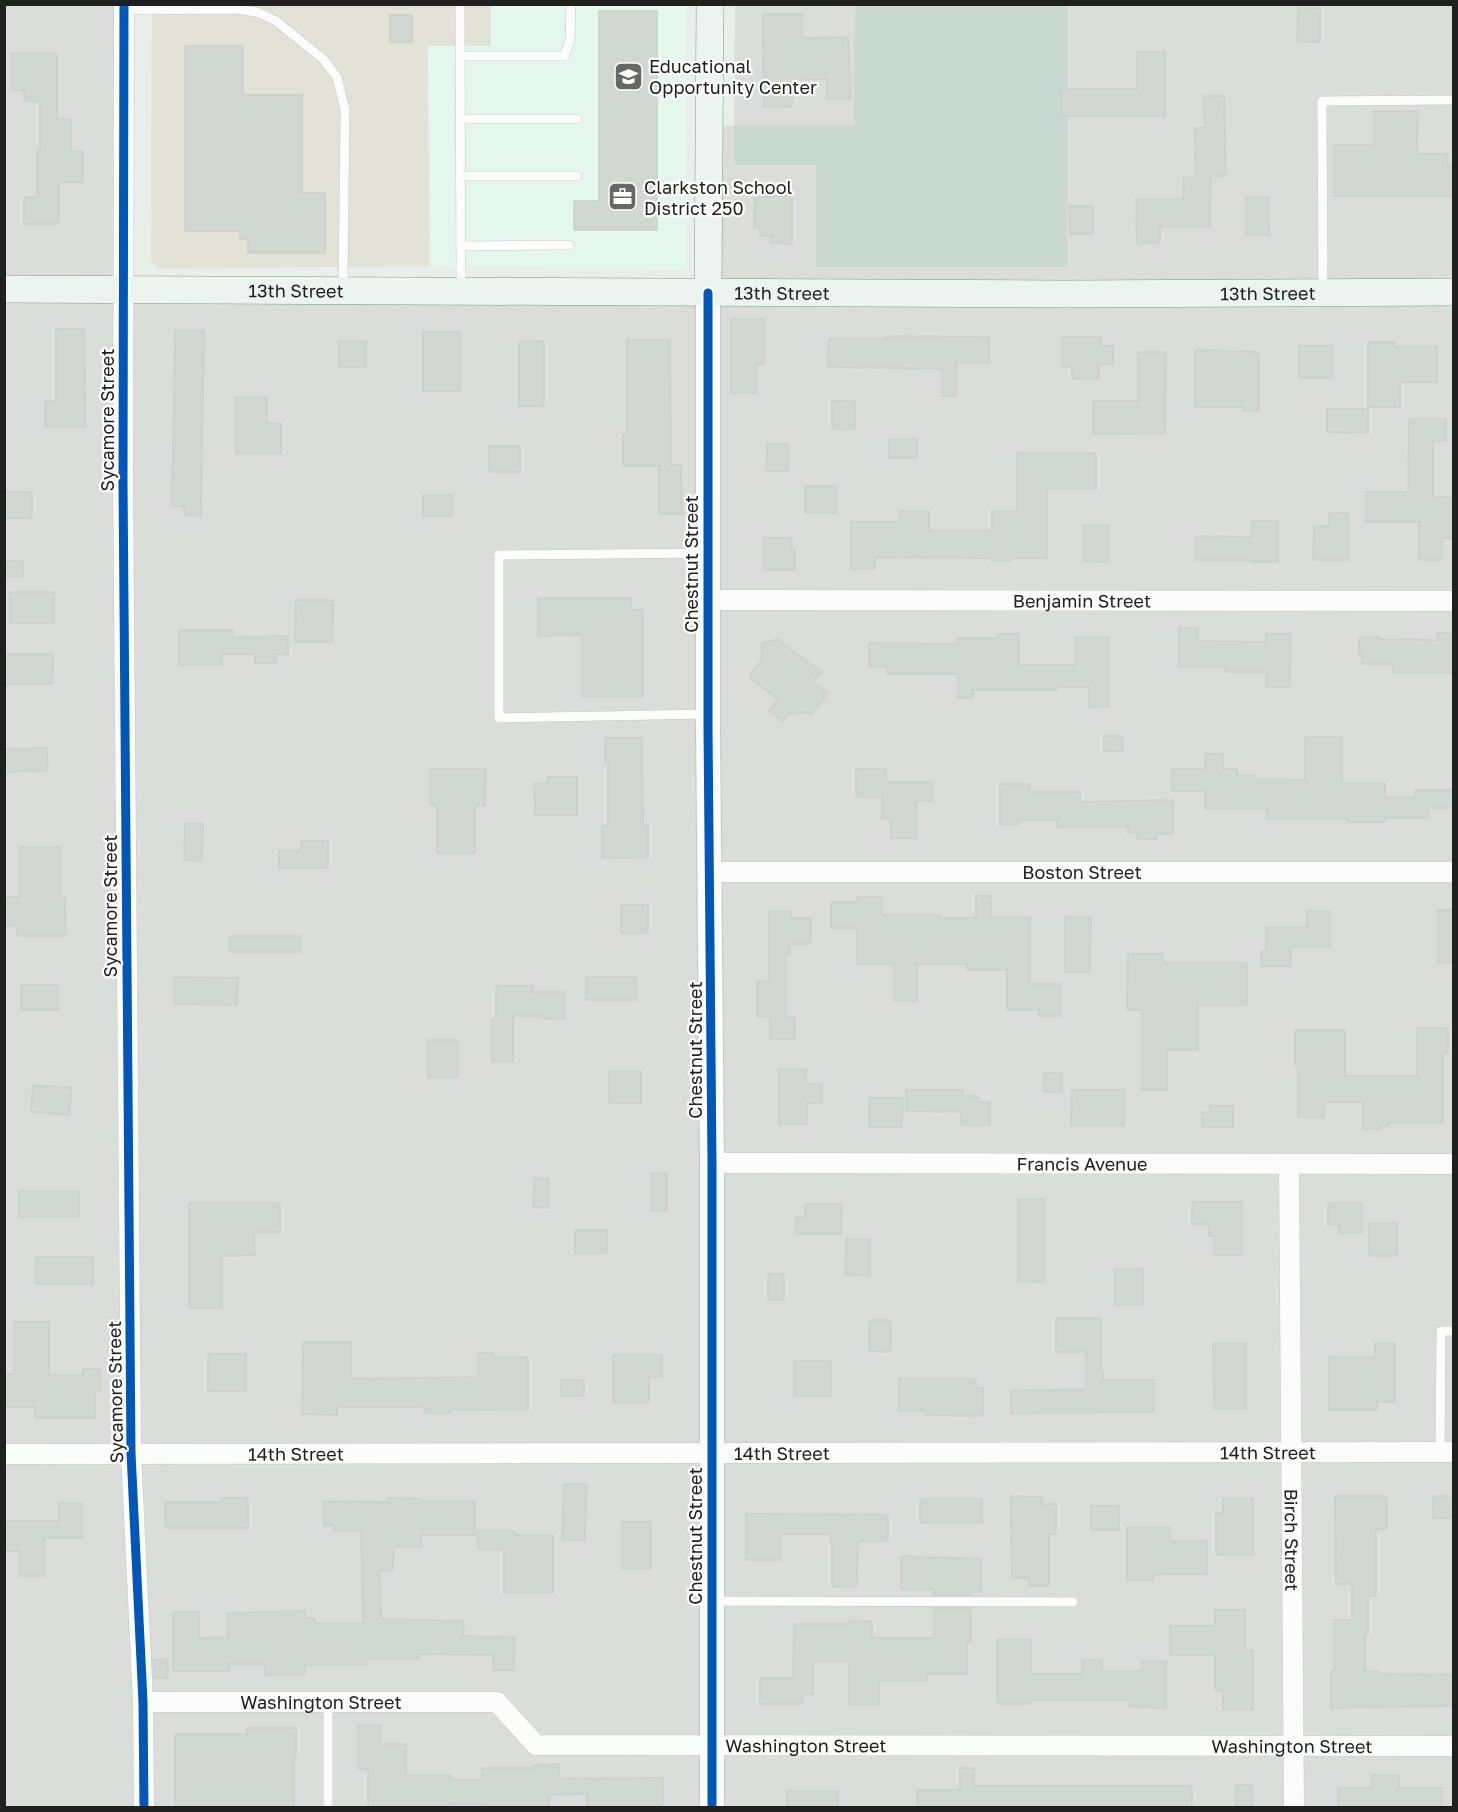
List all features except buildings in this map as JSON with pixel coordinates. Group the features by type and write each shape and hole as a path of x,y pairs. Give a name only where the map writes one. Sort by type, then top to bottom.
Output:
{"main road":[{"name":"Chestnut Street","path":"708,293 710,4"},
{"name":"13th Street","path":"4,289 343,289 708,293 1454,292"}],"street":[{"name":"Sycamore Street","path":"124,7 123,288 131,1453 143,1702 144,1808"},
{"name":"Chestnut Street","path":"708,293 712,1808"},
{"name":"Benjamin Street","path":"708,600 1454,601"},
{"name":"Boston Street","path":"710,872 1454,872"},
{"name":"Francis Avenue","path":"712,1163 1454,1164"},
{"name":"Birch Street","path":"1289,1164 1294,1808"},
{"name":"14th Street","path":"4,1454 1447,1452"},
{"name":"Washington Street","path":"143,1702 497,1702 536,1745 1454,1746"}],"lane":[{"path":"460,4 461,290"},
{"path":"460,56 564,56 570,41 571,4"},
{"path":"124,7 236,9 257,12 276,21 323,59 337,77 345,110 343,289"},
{"path":"1323,293 1322,101 1454,100"},
{"path":"460,119 577,119"},
{"path":"460,176 577,176"},
{"path":"461,246 569,244"},
{"path":"708,553 499,555 499,718 708,714"},
{"path":"1447,1452 1441,1331 1454,1331"},
{"path":"712,1601 1073,1602"},
{"path":"328,1701 328,1808"}],"shaded area":[{"path":"5,5 124,5 123,288 708,293 710,126 734,126 735,5 1453,5 1453,1807 5,1808"},
{"path":"152,5 491,5 491,46 428,47 430,266 159,269 151,262"},
{"path":"491,5 687,5 687,266 681,269 430,266 428,46 491,46"},
{"path":"855,5 1067,5 1067,267 816,267 816,165 734,165 734,126 854,126"}],"cycle path":[{"path":"124,4 123,482 131,1453 143,1702 144,1808"},
{"path":"708,293 712,1808"}],"place":[{"name":"Educational Opportunity Center","path":"628,76"},
{"name":"Clarkston School District 250","path":"623,197"}]}
